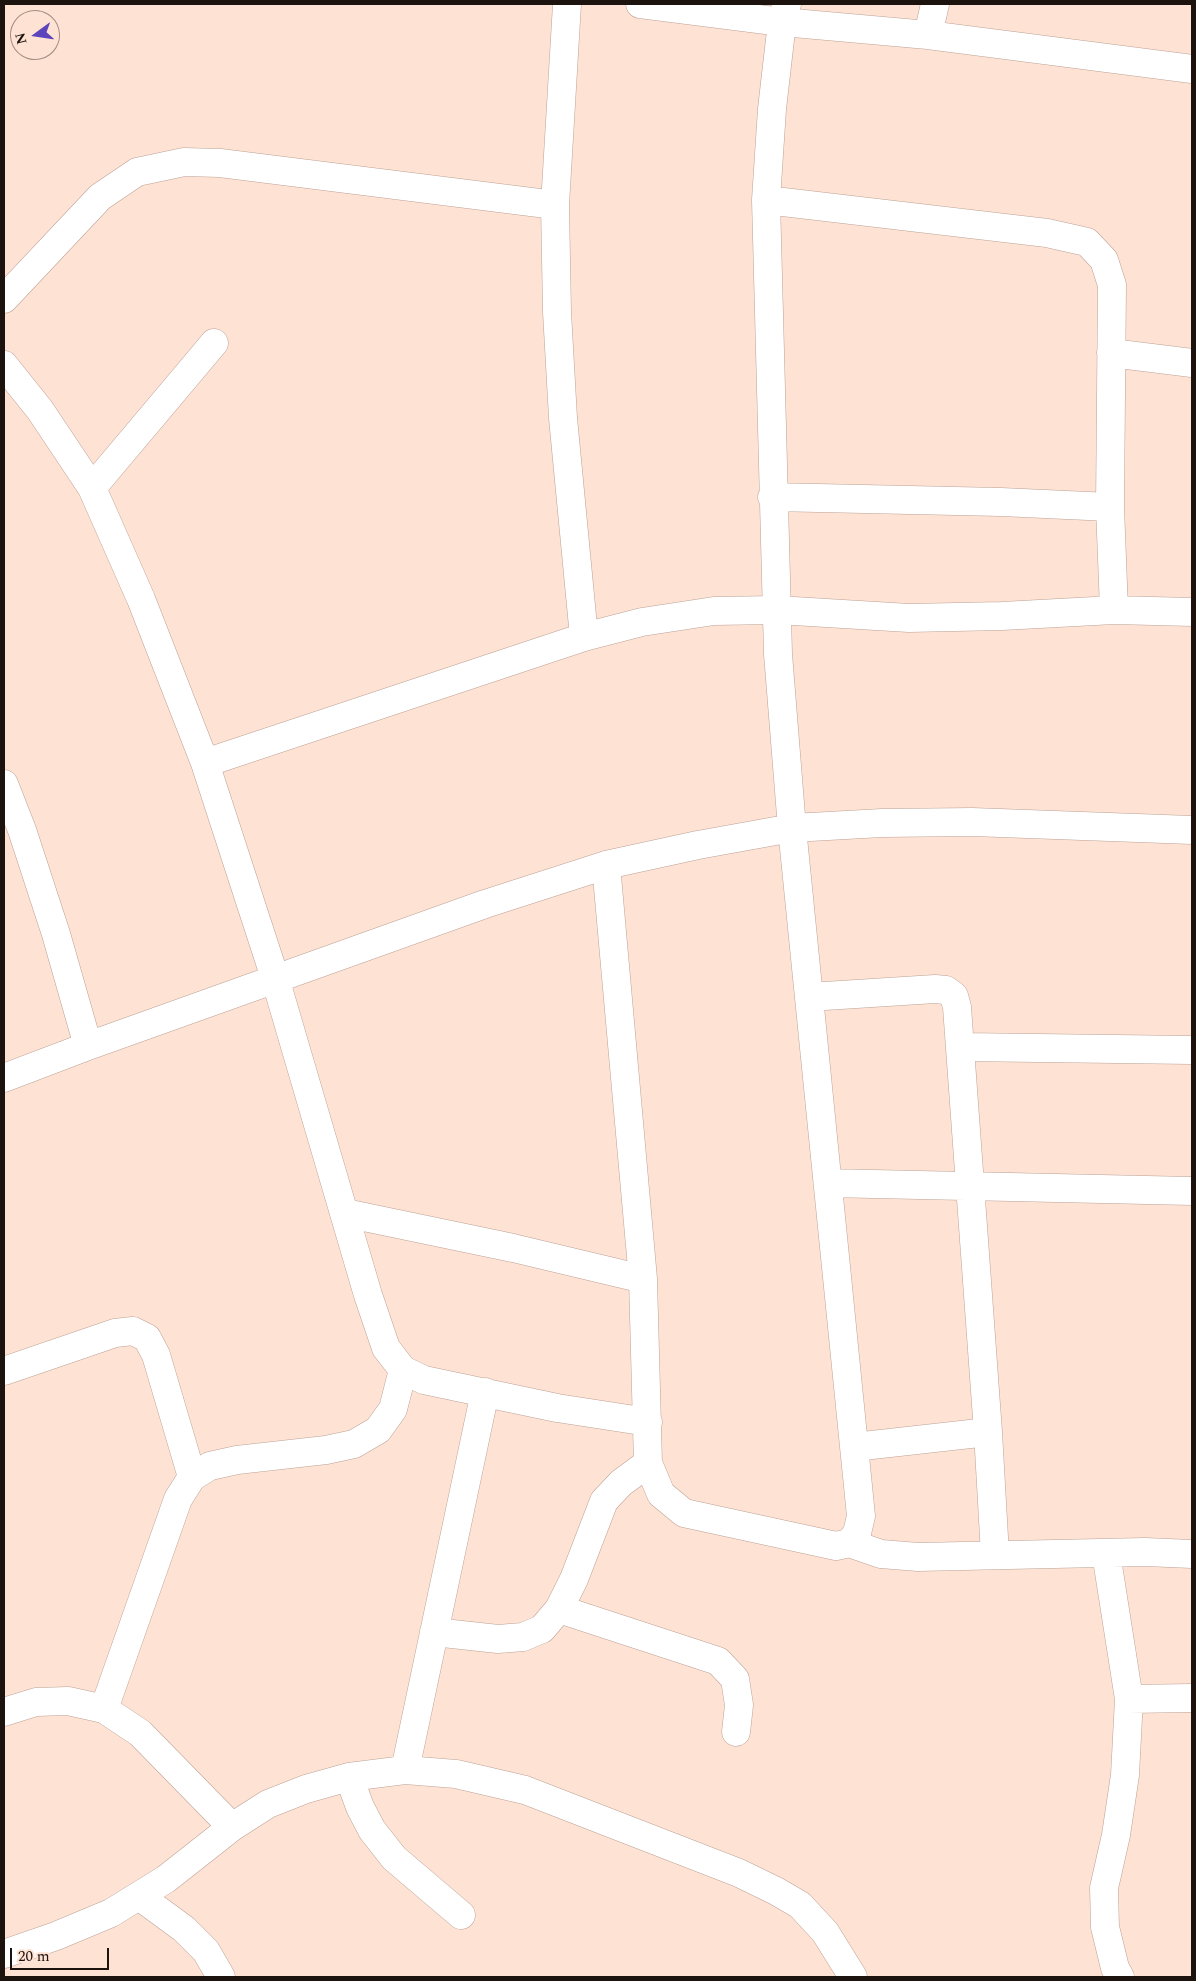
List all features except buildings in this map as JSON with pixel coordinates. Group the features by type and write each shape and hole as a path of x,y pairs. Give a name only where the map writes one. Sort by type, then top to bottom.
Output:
{"street":[{"path":"567,4 555,205 557,312 563,418 584,637"},
{"path":"640,4 784,13 928,35 1192,69"},
{"path":"928,35 935,4"},
{"path":"784,13 772,109 766,200 772,497 778,654 792,828 860,1516 857,1533 849,1543"},
{"path":"4,299 100,198 137,172 184,162 220,163 555,205"},
{"path":"766,200 1047,233 1087,242 1104,260 1112,284 1110,507 1114,610"},
{"path":"92,488 214,343"},
{"path":"1111,353 1192,362"},
{"path":"4,365 40,410 92,488 141,599 205,763 275,978 368,1295 386,1348 402,1370 424,1380 557,1408 648,1422"},
{"path":"772,497 1001,502 1110,507"},
{"path":"205,763 584,637 642,622 705,613 777,610 909,618 1002,616 1114,610 1192,612"},
{"path":"4,784 13,833 56,934 88,1046"},
{"path":"4,1078 275,978 485,904 606,865 698,845 792,828 882,823 972,822 1192,830"},
{"path":"606,865 643,1279 648,1463 661,1494 684,1513 836,1546 849,1543 881,1554 918,1557 1192,1554"},
{"path":"809,997 935,989 946,990 954,996 961,1047 995,1555"},
{"path":"961,1047 1192,1050"},
{"path":"828,1183 970,1188 1192,1191"},
{"path":"345,1214 513,1248 643,1279"},
{"path":"4,1371 114,1332 133,1331 147,1338 156,1355 192,1477"},
{"path":"104,1710 178,1499 192,1477 210,1466 236,1460 326,1450 354,1444 378,1430 393,1409 402,1370"},
{"path":"405,1770 485,1392"},
{"path":"854,1447 988,1432"},
{"path":"434,1632 498,1640 523,1637 542,1629 559,1609 574,1579 604,1501 621,1483 648,1463"},
{"path":"1106,1554 1129,1699 1125,1775 1116,1835 1104,1888 1105,1927 1115,1968 1120,1977"},
{"path":"559,1609 718,1661 735,1679 740,1705 736,1732"},
{"path":"1129,1699 1192,1698"},
{"path":"4,1712 36,1702 68,1701 104,1710 140,1733 232,1827"},
{"path":"4,1954 56,1936 111,1913 166,1879 232,1827 268,1804 306,1789 349,1777 405,1770 456,1774 525,1790 739,1873 800,1905 825,1932 853,1977"},
{"path":"349,1777 360,1807 372,1830 394,1858 461,1915"},
{"path":"139,1896 184,1929 206,1951 221,1977"}]}
